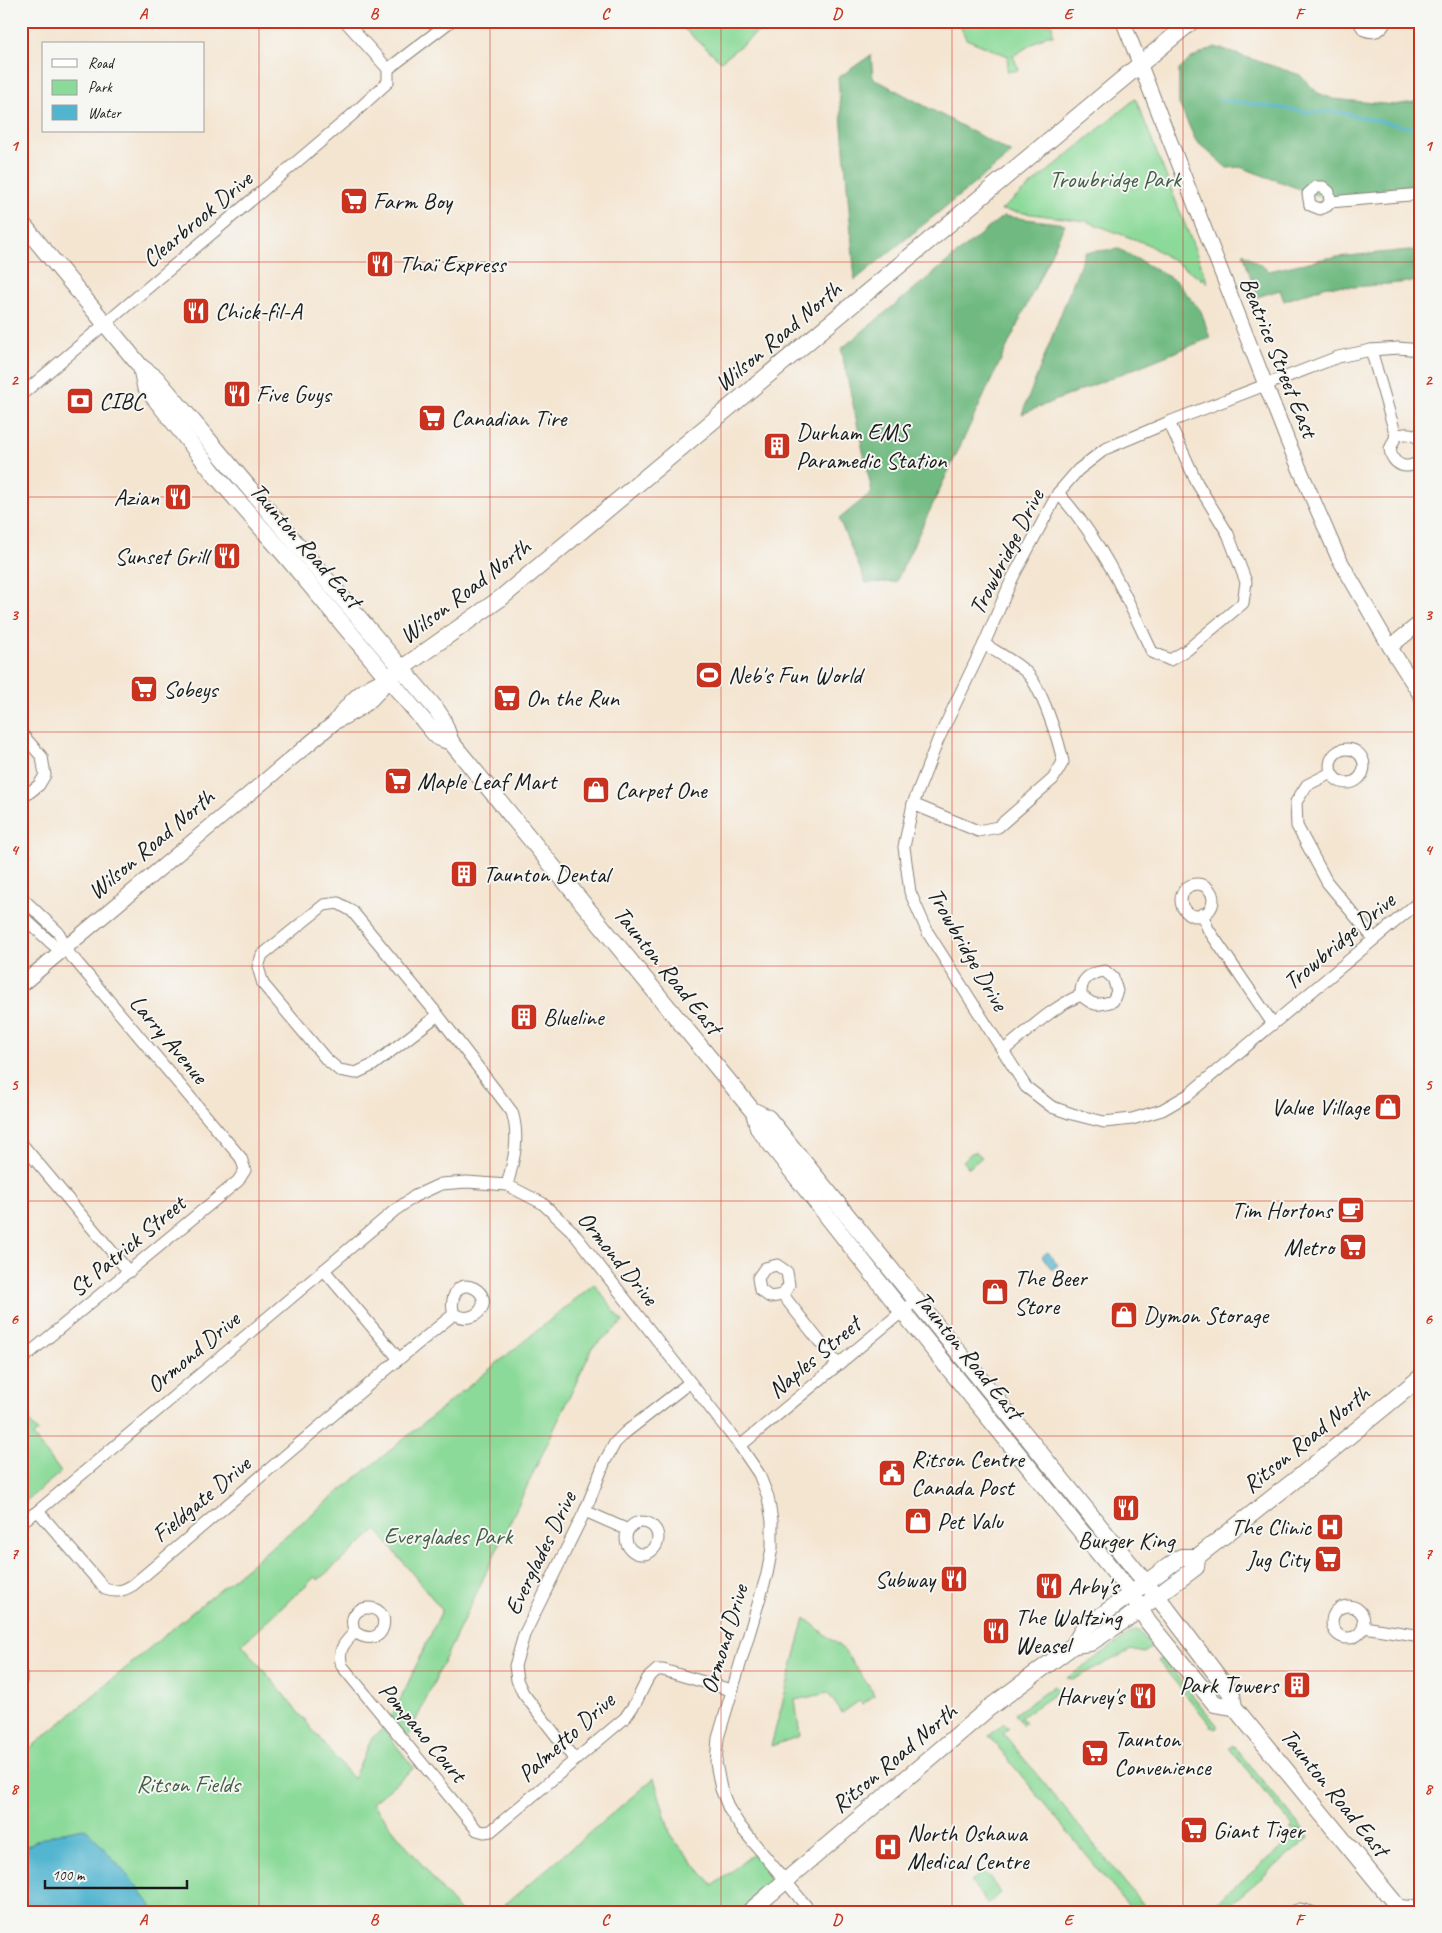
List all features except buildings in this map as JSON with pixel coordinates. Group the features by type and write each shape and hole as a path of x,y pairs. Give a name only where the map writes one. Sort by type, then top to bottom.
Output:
{"main road":[{"name":"Wilson Road North","path":"388,678 509,592 1192,21"},
{"name":"Taunton Road East","path":"21,222 141,368 156,378 402,668 442,718 451,742 754,1112 758,1128 902,1311 1131,1593 1148,1622 1216,1704 1234,1707"},
{"name":"Taunton Road East","path":"141,368 145,386 211,470 434,733 439,738 451,742"},
{"name":"Taunton Road East","path":"754,1112 768,1118 1145,1583 1232,1695 1234,1707 1404,1910"},
{"name":"Ritson Road North","path":"749,1912 989,1708 1074,1645 1083,1629 1181,1557 1197,1557 1304,1473 1421,1377"},
{"name":"Ritson Road North","path":"1074,1645 1090,1643 1156,1597 1196,1566 1197,1557"}],"street":[{"path":"345,21 388,69 451,21"},
{"name":"Beatrice Street East","path":"1124,21 1265,385 1338,557 1421,696"},
{"path":"1358,21 1364,30 1374,32 1382,28 1386,21"},
{"name":"Clearbrook Drive","path":"21,395 352,115 388,82 388,69"},
{"path":"1330,202 1421,194"},
{"name":"Trowbridge Drive","path":"1421,350 1398,348 1371,350 1338,357 1169,422 1105,449 1078,470 1058,493 1012,579 984,644 938,740 913,804 904,847 910,892 928,932 1026,1087 1052,1107 1104,1122 1132,1119 1162,1110 1188,1095 1421,900"},
{"path":"1371,350 1396,436"},
{"path":"1058,493 1074,510 1118,577 1152,652 1170,660 1187,650 1243,603 1246,582 1228,534 1197,484 1169,422"},
{"path":"1421,442 1415,435 1409,433 1396,436 1390,449 1391,455 1397,464 1407,467 1412,466 1421,459"},
{"path":"1390,647 1421,622"},
{"path":"913,804 978,831 998,827 1053,779 1063,762 1059,741 1040,694 1027,673 984,644"},
{"name":"Wilson Road North","path":"21,985 335,722 357,710 379,693 388,678"},
{"path":"21,733 42,757 45,775 39,785 21,799"},
{"path":"1331,773 1307,785 1296,802 1297,826 1327,882 1374,939"},
{"path":"21,897 58,932 64,949"},
{"path":"438,1015 373,1065 356,1073 339,1070 326,1059 263,984 258,967 262,954 324,905 338,903 352,911 438,1015 512,1112 516,1126 516,1144 508,1185"},
{"path":"1202,914 1208,929 1273,1024"},
{"path":"21,915 49,941 64,949"},
{"name":"Larry Avenue","path":"64,949 241,1158"},
{"path":"1003,1051 1065,1003 1081,995"},
{"path":"21,1143 129,1272"},
{"name":"St Patrick Street","path":"21,1360 238,1181 245,1170 241,1158"},
{"name":"Ormond Drive","path":"21,1522 38,1510 394,1211 415,1196 442,1184 466,1182 508,1185 542,1203 572,1231 740,1446 765,1486 772,1521 772,1548 718,1738 716,1763 721,1789 729,1809 740,1826 811,1912"},
{"path":"324,1270 399,1358"},
{"path":"783,1295 838,1365"},
{"name":"Naples Street","path":"740,1446 916,1300"},
{"name":"Fieldgate Drive","path":"38,1510 105,1589 113,1592 124,1590 133,1585 399,1358 454,1314"},
{"name":"Everglades Drive","path":"575,1760 523,1693 517,1680 515,1666 524,1635 585,1511 605,1461 615,1443 626,1432 689,1383"},
{"path":"585,1511 628,1530"},
{"path":"1364,1627 1421,1636"},
{"name":"Pompano Court","path":"354,1632 340,1650 342,1666 348,1674 477,1830 484,1832 491,1830 505,1819"},
{"name":"Palmetto Drive","path":"505,1819 625,1718 636,1702 648,1678 657,1670 663,1670 731,1690"},
{"path":"21,1675 21,1681"},
{"path":"1292,1912 1300,1908 1312,1912"}],"green space":[{"path":"675,21 772,21 721,61"},
{"path":"958,21 1033,21 1035,25 1052,24 1053,35 1047,35 1013,56 1019,70 1007,72 1008,56 966,39"},
{"path":"1215,47 1300,75 1318,93 1333,99 1394,105 1421,101 1421,193 1332,201 1240,167 1227,168 1196,141 1179,104 1179,70 1190,59"},
{"path":"871,55 873,78 1012,153 855,280 838,78"},
{"name":"Trowbridge Park","path":"1135,99 1208,283 1147,244 1086,221 1001,210"},
{"path":"1003,216 1065,224 896,582 866,583 839,519 872,492 841,349"},
{"path":"1119,249 1176,281 1201,311 1210,338 1022,414 1085,252"},
{"path":"1409,250 1421,251 1421,281 1354,287 1327,286 1284,301 1280,290 1257,297 1243,253 1269,271 1327,258"},
{"path":"976,1152 982,1157 969,1168 963,1161 971,1153"},
{"name":"Ritson Fields","path":"594,1284 623,1322 593,1347 407,1739 389,1717 395,1711 442,1610 377,1530 318,1580 315,1577 242,1644 353,1779 372,1738 383,1729 414,1768 372,1803 460,1912 21,1912 21,1756 208,1599"},
{"path":"21,1412 38,1432 33,1436 61,1472 21,1505"},
{"path":"805,1618 844,1650 875,1695 862,1704 859,1701 842,1713 828,1693 795,1700 800,1736 771,1746"},
{"path":"1135,1630 1139,1631 1152,1647 1144,1653 1131,1650 1074,1679 1067,1678"},
{"path":"1162,1658 1217,1725 1217,1728 1214,1729 1158,1661"},
{"path":"1054,1686 1059,1691 1021,1717 1025,1723 1023,1725 1015,1714"},
{"path":"1004,1723 1009,1728 1003,1733 1149,1912 1133,1912 989,1736"},
{"path":"1233,1745 1304,1831 1290,1829 1293,1826 1229,1748"},
{"path":"654,1778 671,1836 713,1886 759,1849 785,1881 749,1912 496,1912"},
{"path":"1291,1833 1308,1836 1309,1838 1221,1912 1204,1912 1290,1841 1286,1836"},
{"path":"984,1871 1001,1893 988,1904 970,1882"}],"water":[{"path":"1048,1252 1058,1265 1052,1270 1042,1256"},
{"path":"84,1828 140,1890 155,1912 30,1912 21,1900 21,1851 43,1838"}],"waterway":[{"path":"1218,99 1309,112 1339,112 1421,130"}],"place":[{"name":"Farm Boy","path":"354,201"},
{"name":"Thaï Express","path":"380,264"},
{"name":"Chick-fil-A","path":"196,311"},
{"name":"Five Guys","path":"237,394"},
{"name":"CIBC","path":"80,401"},
{"name":"Canadian Tire","path":"432,418"},
{"name":"Durham EMS Paramedic Station","path":"777,446"},
{"name":"Azian","path":"178,497"},
{"name":"Sunset Grill","path":"227,556"},
{"name":"Neb's Fun World","path":"709,675"},
{"name":"Sobeys","path":"144,689"},
{"name":"On the Run","path":"507,698"},
{"name":"Maple Leaf Mart","path":"398,781"},
{"name":"Carpet One","path":"596,790"},
{"name":"Taunton Dental","path":"464,874"},
{"name":"Blueline","path":"524,1017"},
{"name":"Value Village","path":"1388,1107"},
{"name":"Tim Hortons","path":"1351,1210"},
{"name":"Metro","path":"1353,1247"},
{"name":"The Beer Store","path":"995,1292"},
{"name":"Dymon Storage","path":"1124,1315"},
{"name":"Ritson Centre Canada Post","path":"892,1473"},
{"name":"Burger King","path":"1126,1508"},
{"name":"Pet Valu","path":"918,1521"},
{"name":"The Clinic","path":"1330,1527"},
{"name":"Jug City","path":"1328,1559"},
{"name":"Subway","path":"954,1579"},
{"name":"Arby's","path":"1049,1586"},
{"name":"The Waltzing Weasel","path":"996,1631"},
{"name":"Park Towers","path":"1297,1685"},
{"name":"Harvey's","path":"1143,1696"},
{"name":"Taunton Convenience","path":"1095,1753"},
{"name":"Giant Tiger","path":"1194,1830"},
{"name":"North Oshawa Medical Centre","path":"888,1847"}],"park label":[{"name":"Everglades Park","path":"448,1536"}]}
